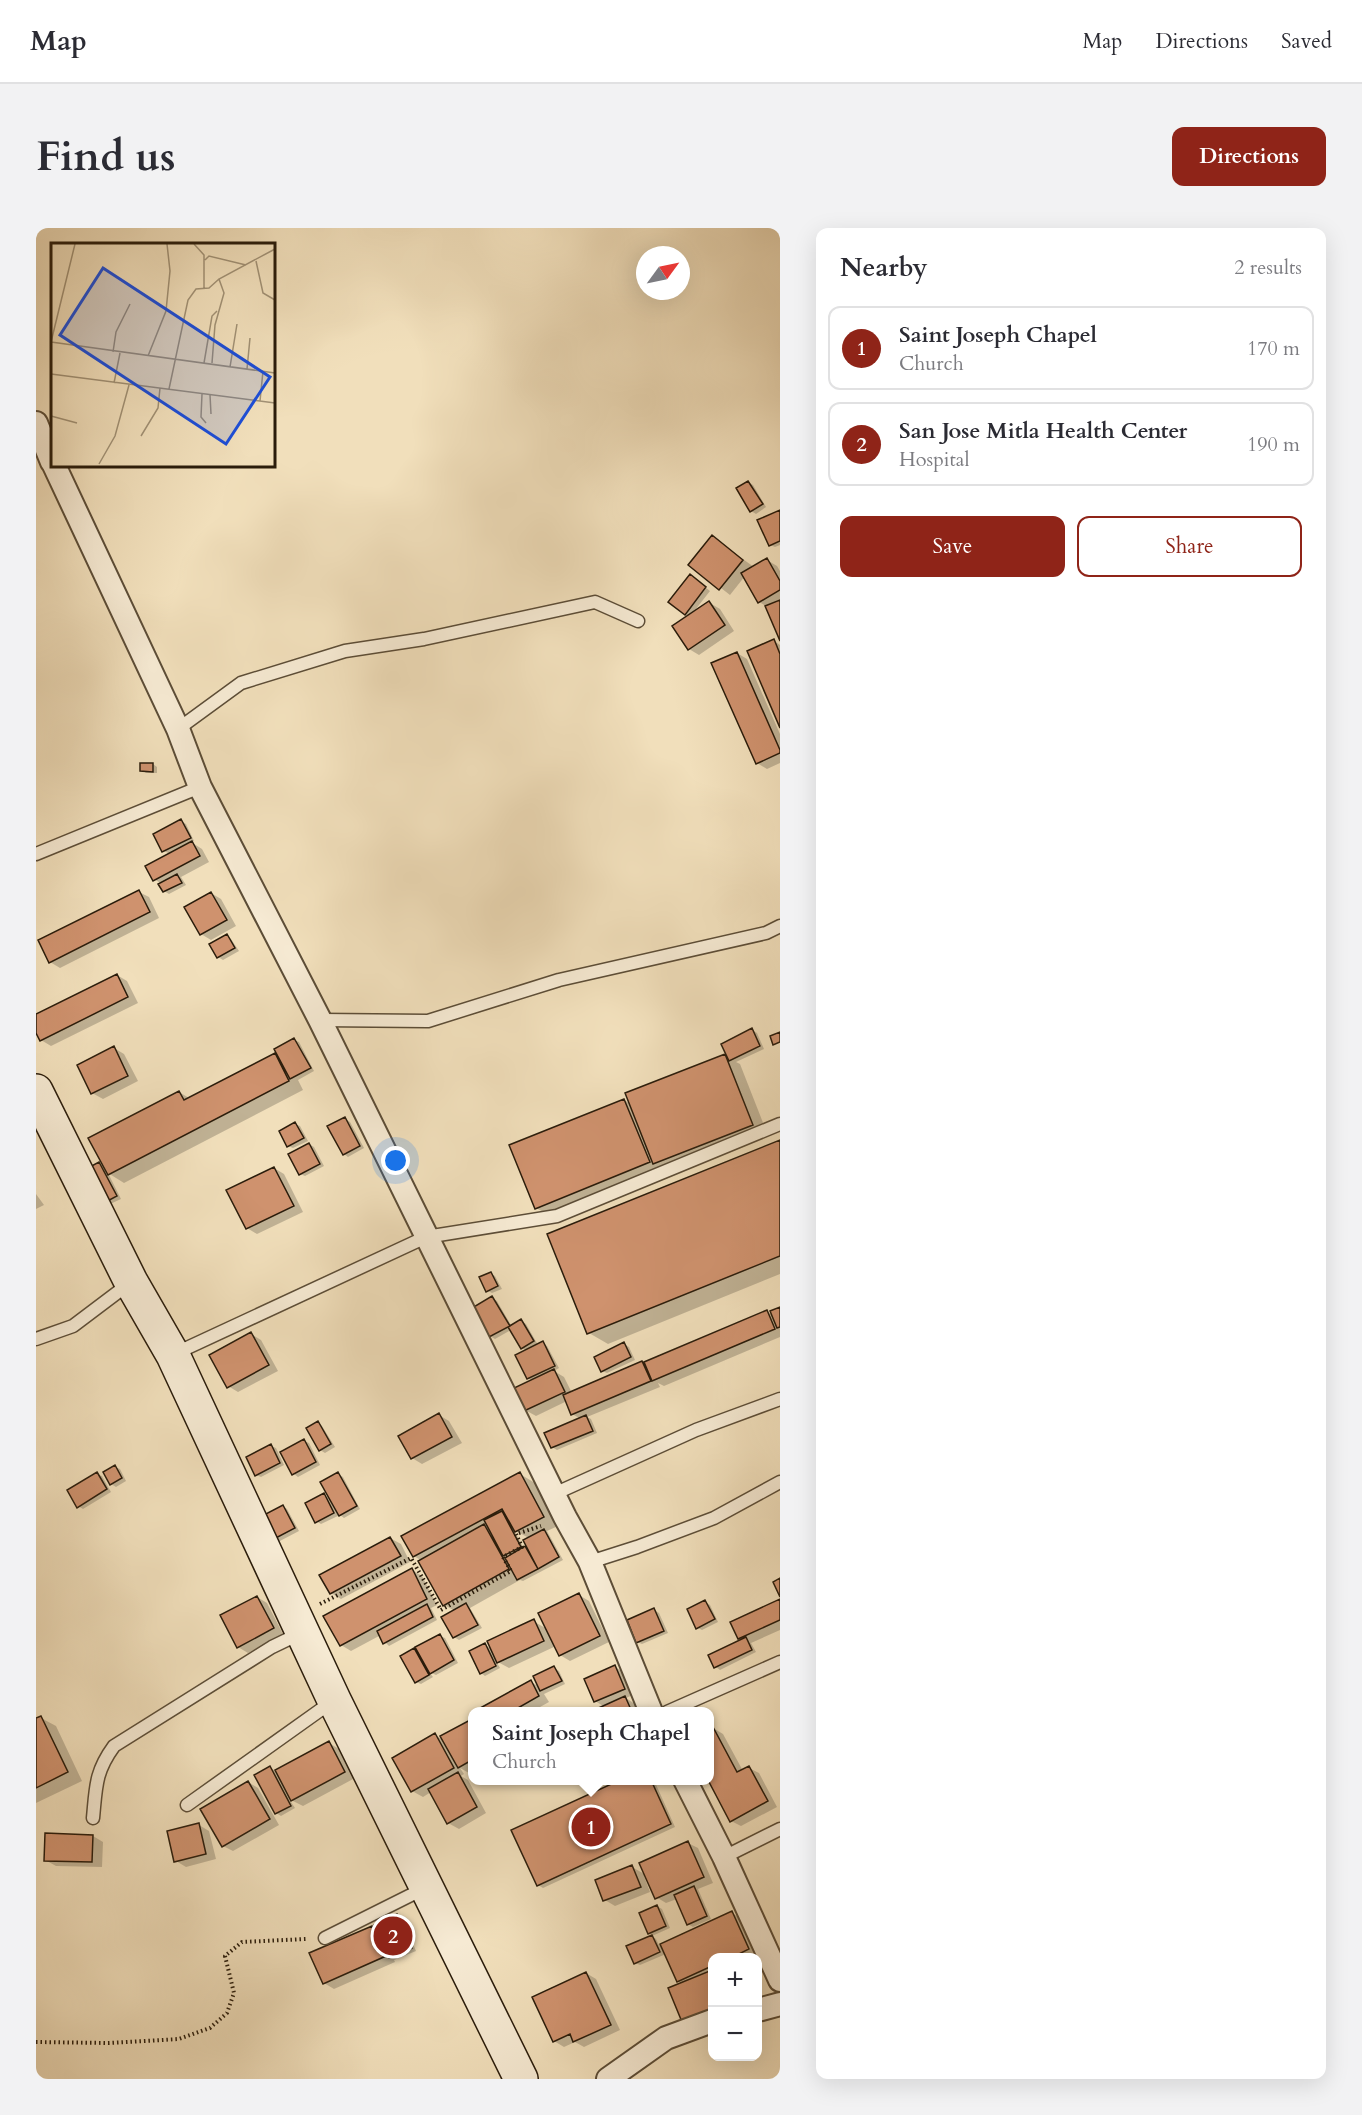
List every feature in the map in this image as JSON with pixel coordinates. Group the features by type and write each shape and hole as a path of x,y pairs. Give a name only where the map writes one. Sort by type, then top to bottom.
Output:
{"street":[{"path":"36,423 51,458"},
{"path":"54,466 178,729 200,787 320,1020 565,1518 590,1562 649,1707"},
{"path":"36,1090 131,1282 173,1355 334,1700 521,2079"},
{"path":"688,1785 724,1857 780,1980"},
{"path":"762,2009 780,2004"},
{"path":"608,2079 666,2038 708,2022"}],"lane":[{"path":"178,729 241,683 345,651 424,639 595,602 638,621"},
{"path":"36,854 200,787"},
{"path":"320,1020 428,1021 559,980 766,933 780,926"},
{"path":"173,1355 426,1237 557,1216 780,1124"},
{"path":"36,1339 73,1326 131,1282"},
{"path":"554,1494 696,1430 780,1399"},
{"path":"590,1562 637,1548 714,1518 780,1482"},
{"path":"93,1818 96,1783 102,1762 114,1746 272,1647 299,1624"},
{"path":"678,1707 780,1662"},
{"path":"187,1805 334,1700"},
{"path":"724,1857 780,1829"},
{"path":"324,1938 426,1888"}],"path":[{"path":"299,1624 411,1558 441,1610 511,1571 503,1557 522,1547 516,1534 565,1518"},
{"path":"36,2042 108,2043 179,2039 210,2028 227,2013 234,1993 225,1956 242,1942 324,1938"}],"building":[{"path":"748,481 763,504 750,512 736,488"},
{"path":"780,510 780,541 769,546 757,520"},
{"path":"712,535 743,560 719,590 688,565"},
{"path":"767,558 780,581 780,590 758,603 741,573"},
{"path":"690,574 706,587 685,615 668,602"},
{"path":"780,600 780,641 765,606"},
{"path":"709,601 725,625 688,650 672,626"},
{"path":"774,639 780,654 780,728 747,651"},
{"path":"737,652 780,750 780,753 756,764 711,663"},
{"path":"140,763 153,763 153,772 140,771"},
{"path":"181,819 191,838 162,852 153,834"},
{"path":"192,841 200,856 153,881 145,866"},
{"path":"177,874 182,883 163,892 158,884"},
{"path":"139,890 150,912 49,963 38,940"},
{"path":"211,892 227,920 200,935 184,907"},
{"path":"227,934 235,948 217,958 209,944"},
{"path":"117,974 128,997 40,1041 36,1033 36,1014"},
{"path":"752,1028 760,1046 729,1061 721,1044"},
{"path":"780,1032 780,1042 773,1045 770,1036"},
{"path":"294,1038 311,1068 290,1079 274,1049"},
{"path":"114,1046 128,1076 91,1094 77,1065"},
{"path":"275,1053 289,1081 108,1175 88,1138 179,1091 184,1100"},
{"path":"725,1054 753,1125 653,1164 625,1093"},
{"path":"624,1099 650,1162 535,1209 509,1145"},
{"path":"345,1117 360,1146 343,1155 327,1126"},
{"path":"295,1122 304,1138 287,1147 279,1131"},
{"path":"780,1140 780,1256 587,1334 547,1234"},
{"path":"309,1143 320,1164 299,1175 288,1154"},
{"path":"99,1162 117,1196 102,1204 84,1170"},
{"path":"274,1167 294,1206 246,1229 226,1190"},
{"path":"491,1272 498,1286 486,1292 479,1277"},
{"path":"492,1296 510,1326 489,1337 472,1308"},
{"path":"780,1307 780,1327 777,1328 770,1311"},
{"path":"767,1310 775,1329 652,1381 644,1362"},
{"path":"521,1319 534,1341 521,1349 508,1327"},
{"path":"251,1332 269,1365 227,1388 209,1355"},
{"path":"543,1341 555,1366 527,1379 515,1355"},
{"path":"624,1342 631,1357 601,1372 594,1357"},
{"path":"642,1361 651,1381 571,1415 563,1395"},
{"path":"554,1369 565,1392 524,1411 514,1388"},
{"path":"439,1413 452,1437 411,1459 398,1436"},
{"path":"586,1415 593,1431 551,1448 544,1433"},
{"path":"318,1421 331,1444 319,1451 306,1428"},
{"path":"304,1439 316,1462 292,1475 280,1452"},
{"path":"271,1444 280,1463 255,1476 246,1457"},
{"path":"115,1465 122,1478 110,1485 103,1472"},
{"path":"97,1472 107,1489 77,1508 67,1490"},
{"path":"338,1472 357,1506 339,1516 320,1482"},
{"path":"520,1472 544,1517 515,1532 502,1509 413,1557 401,1536"},
{"path":"324,1493 334,1513 315,1523 305,1503"},
{"path":"283,1505 295,1528 272,1540 260,1517"},
{"path":"502,1511 521,1547 503,1556 484,1520"},
{"path":"484,1524 509,1569 443,1606 418,1561"},
{"path":"544,1529 559,1557 538,1569 523,1540"},
{"path":"390,1537 401,1556 330,1594 319,1575"},
{"path":"525,1546 538,1569 517,1580 505,1558"},
{"path":"412,1568 427,1599 340,1646 323,1616"},
{"path":"780,1578 780,1597 773,1582"},
{"path":"579,1593 600,1636 559,1656 538,1613"},
{"path":"257,1596 274,1628 237,1648 220,1615"},
{"path":"780,1599 780,1620 738,1639 730,1622"},
{"path":"705,1600 715,1619 696,1629 687,1609"},
{"path":"466,1603 478,1625 453,1638 441,1617"},
{"path":"427,1604 433,1617 383,1644 377,1631"},
{"path":"654,1608 664,1631 636,1643 627,1620"},
{"path":"534,1619 544,1641 497,1663 487,1641"},
{"path":"440,1634 454,1660 430,1674 415,1647"},
{"path":"746,1637 752,1650 714,1668 708,1655"},
{"path":"485,1643 496,1666 480,1674 469,1651"},
{"path":"414,1648 429,1675 415,1683 400,1656"},
{"path":"615,1665 625,1689 594,1702 584,1679"},
{"path":"554,1666 562,1681 540,1691 533,1676"},
{"path":"531,1680 539,1696 520,1707 482,1707"},
{"path":"625,1696 630,1707 601,1707"},
{"path":"41,1716 68,1772 36,1788 36,1718"},
{"path":"468,1721 468,1762 458,1768 440,1736"},
{"path":"714,1729 737,1772 749,1766 768,1801 730,1822 711,1785 714,1785"},
{"path":"435,1733 454,1768 411,1792 392,1758"},
{"path":"329,1741 345,1772 291,1801 275,1770"},
{"path":"270,1766 291,1806 275,1814 254,1775"},
{"path":"458,1772 477,1807 447,1824 428,1789"},
{"path":"248,1781 270,1819 222,1847 200,1809"},
{"path":"609,1785 653,1785 671,1824 537,1886 511,1830"},
{"path":"199,1823 206,1854 174,1862 167,1831"},
{"path":"45,1833 93,1835 92,1862 44,1861"},
{"path":"688,1841 704,1877 655,1899 639,1863"},
{"path":"632,1865 641,1887 603,1901 595,1880"},
{"path":"694,1886 707,1916 687,1925 674,1895"},
{"path":"657,1905 666,1926 648,1934 639,1913"},
{"path":"732,1911 749,1949 741,1953 708,1953 708,1968 677,1982 660,1944"},
{"path":"397,1914 412,1948 389,1958 374,1925"},
{"path":"372,1926 386,1956 323,1984 309,1953"},
{"path":"652,1935 660,1952 634,1964 626,1946"},
{"path":"586,1972 611,2025 573,2042 570,2034 553,2042 532,1997"},
{"path":"708,1972 708,2012 682,2022 668,1988"}],"place":[{"name":"Saint Joseph Chapel","path":"591,1827"},
{"name":"San Jose Mitla Health Center","path":"393,1936"}]}
